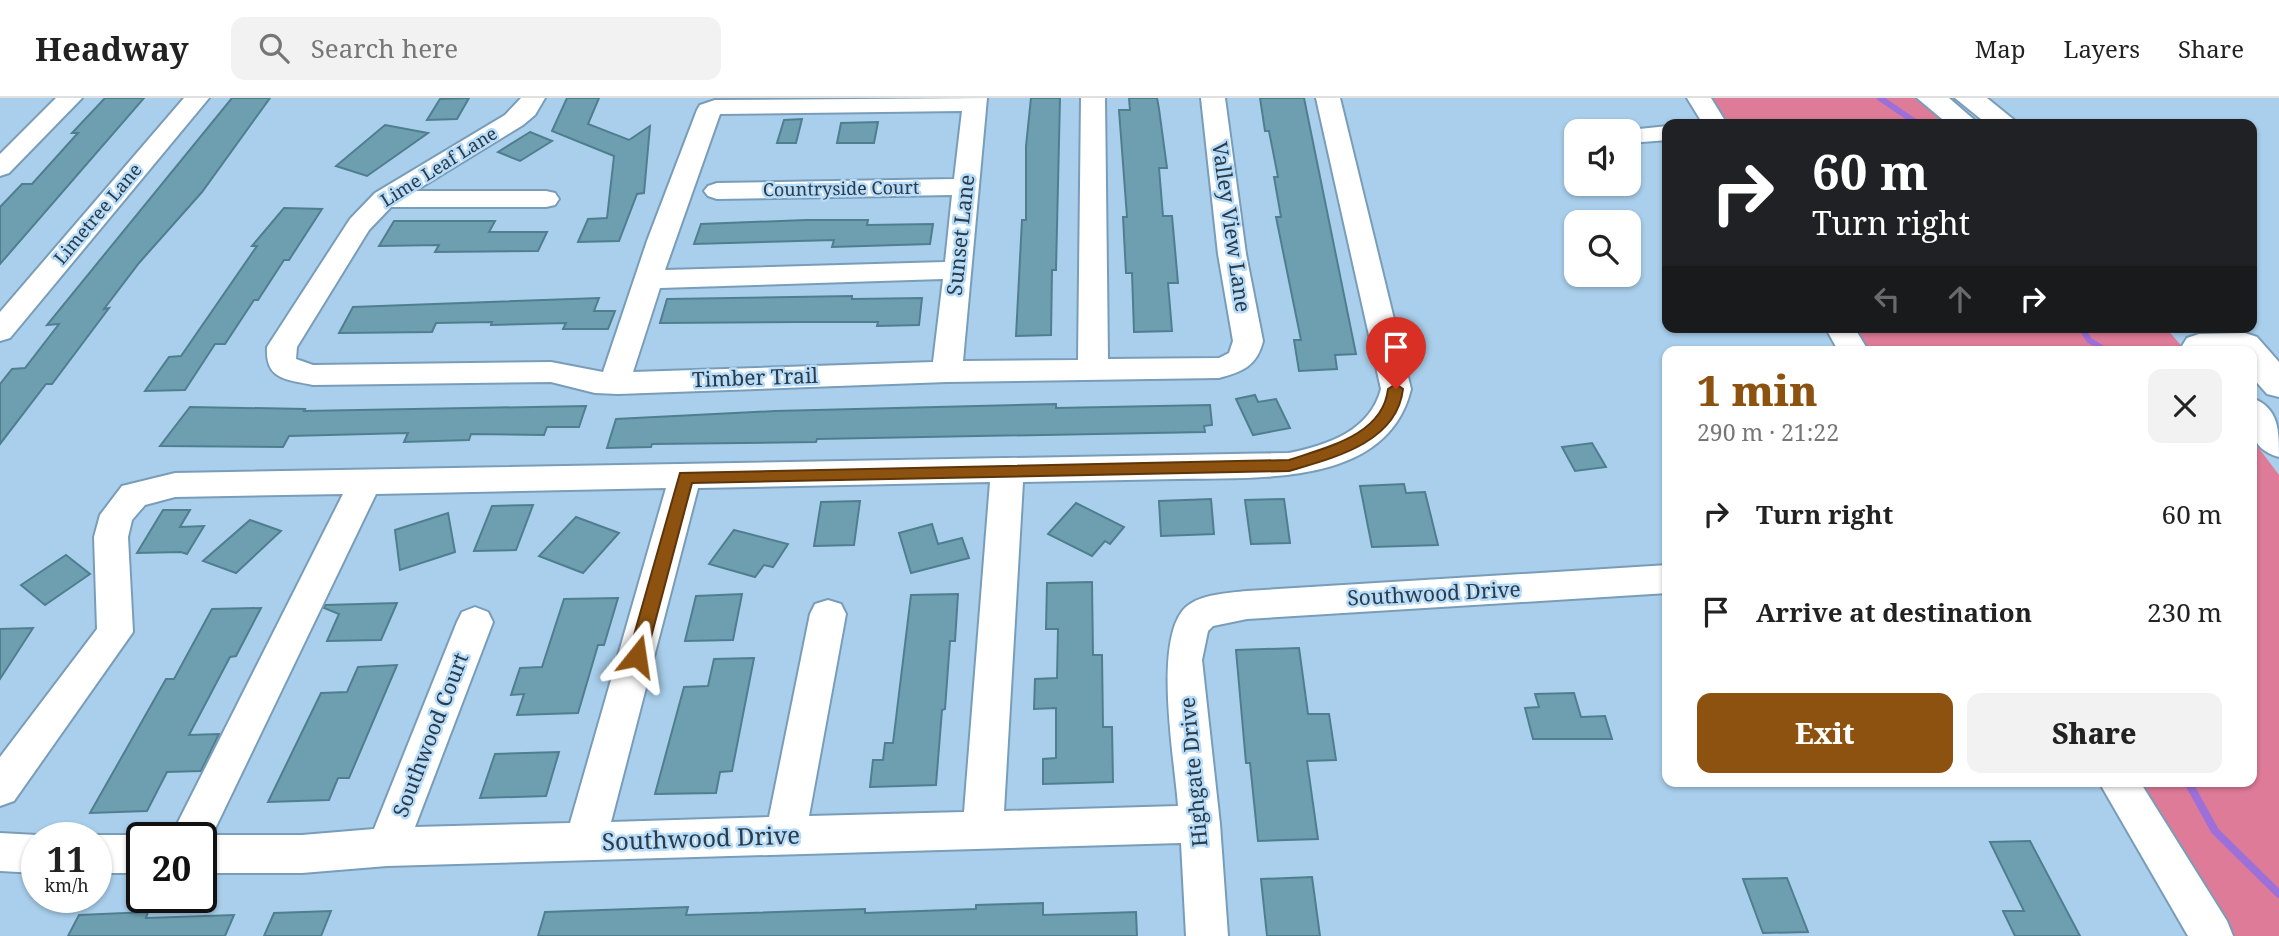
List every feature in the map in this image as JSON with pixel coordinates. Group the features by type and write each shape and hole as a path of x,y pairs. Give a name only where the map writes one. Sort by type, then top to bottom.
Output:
{"main road":[{"path":"1931,98 1958,119"},
{"path":"1969,98 1998,119"},
{"path":"2195,342 2244,345"},
{"path":"2257,360 2279,385"},
{"path":"2257,417 2279,444"}],"street":[{"path":"0,168 70,98"},
{"name":"Limetree Lane","path":"0,331 197,98"},
{"name":"Lime Leaf Lane","path":"282,347 359,225 384,199 514,120 526,110 533,98"},
{"path":"1093,98 1093,370"},
{"name":"Valley View Lane","path":"1213,98 1232,254 1248,341 1245,355"},
{"path":"0,788 115,632 111,537 117,515 134,495 175,485 364,484 1289,465 1334,451 1379,428 1394,404 1396,389 1328,98"},
{"path":"1699,98 1712,119"},
{"path":"614,383 709,110 715,107 975,101"},
{"name":"Sunset Lane","path":"947,372 975,101"},
{"path":"1641,135 1662,133"},
{"name":"Countryside Court","path":"717,191 966,187"},
{"path":"384,199 546,199"},
{"path":"648,279 957,270"},
{"name":"Timber Trail","path":"282,347 281,363 290,370 313,375 551,372 595,382 614,383 947,372 1219,368 1238,363 1245,355"},
{"path":"983,831 1007,471"},
{"path":"585,842 685,477"},
{"path":"198,822 246,730 364,484"},
{"name":"Southwood Drive","path":"1201,613 1247,605 1662,579"},
{"name":"Highgate Drive","path":"1201,613 1193,622 1187,636 1184,660 1200,824 1207,936"},
{"path":"785,837 828,614"},
{"name":"Southwood Court","path":"387,847 475,622"},
{"path":"2121,787 2212,936"},
{"name":"Southwood Drive","path":"217,854 302,854 387,847 1200,824"},
{"path":"0,852 21,853"}],"shaded area":[{"path":"1711,98 1914,98 1941,119 1724,119"},
{"path":"1855,333 2170,333 2182,346 1862,346"},
{"path":"2257,446 2279,475 2279,936 2222,936 2131,787 2257,787"}],"building":[{"path":"105,98 144,98 0,264 0,207 22,184 32,184 78,133 72,133"},
{"path":"232,98 270,98 202,192 139,263 52,384 46,384 0,444 0,384 12,369 25,368 59,324 47,325"},
{"path":"469,98 457,119 427,120 440,99"},
{"path":"567,98 599,98 588,124 629,140 650,126 644,193 637,194 619,241 578,242 588,219 607,218 614,156 552,131"},
{"path":"1031,98 1060,98 1056,270 1052,270 1051,335 1016,336 1022,220 1026,220 1026,146"},
{"path":"1129,98 1157,98 1167,168 1159,168 1163,216 1172,216 1178,283 1168,283 1172,331 1134,332 1132,273 1126,273 1123,217 1127,217 1119,110 1130,110"},
{"path":"1260,98 1304,98 1356,354 1335,355 1337,369 1299,371 1294,340 1301,340 1276,217 1281,217 1274,177 1278,177 1269,131 1265,131"},
{"path":"802,119 796,143 777,143 784,120"},
{"path":"878,122 874,143 837,143 841,123"},
{"path":"385,125 428,133 367,176 336,166"},
{"path":"530,132 552,141 520,161 498,152"},
{"path":"284,208 322,209 289,260 284,260 225,344 215,344 185,390 145,391 169,357 181,356 257,246 252,246"},
{"path":"868,220 867,225 933,224 930,244 832,247 834,240 694,244 701,224"},
{"path":"394,221 495,221 489,232 547,232 538,251 435,252 439,245 379,246"},
{"path":"852,296 852,299 922,298 919,325 877,326 878,322 660,323 667,299"},
{"path":"599,298 594,311 615,311 608,329 563,329 566,323 491,325 492,322 436,323 432,332 339,333 353,307"},
{"path":"1255,395 1258,402 1276,399 1290,428 1253,435 1236,399"},
{"path":"1056,404 1056,408 1210,405 1212,425 1204,426 1205,432 817,439 816,442 652,444 651,447 607,448 616,419 775,411"},
{"path":"586,406 579,427 547,427 544,435 471,434 469,440 404,442 408,433 289,436 283,447 160,446 190,407 305,409 304,411"},
{"path":"1592,443 1606,467 1575,471 1562,447"},
{"path":"1404,484 1406,493 1425,492 1438,545 1372,547 1360,486"},
{"path":"1211,499 1214,534 1161,536 1159,501"},
{"path":"1284,499 1290,543 1251,544 1245,500"},
{"path":"860,501 854,545 814,546 821,502"},
{"path":"1076,503 1124,527 1110,544 1105,541 1092,556 1048,534"},
{"path":"533,505 516,550 474,551 492,506"},
{"path":"163,510 190,510 180,527 204,526 187,554 137,553"},
{"path":"448,513 455,552 400,570 395,530"},
{"path":"576,517 619,533 583,573 539,556"},
{"path":"250,520 281,531 236,573 203,561"},
{"path":"932,524 938,544 962,538 969,558 911,573 899,533"},
{"path":"734,530 788,544 773,567 764,565 755,577 709,564"},
{"path":"66,555 90,574 45,605 21,585"},
{"path":"1092,582 1093,655 1102,655 1103,727 1112,727 1113,782 1043,784 1043,759 1056,758 1056,708 1034,709 1035,679 1057,678 1058,629 1046,629 1047,583"},
{"path":"742,594 733,640 685,641 696,596"},
{"path":"958,594 955,641 950,641 945,709 942,710 936,785 870,787 873,760 883,760 885,743 893,743 911,595"},
{"path":"618,598 604,645 598,645 578,713 517,715 524,694 511,695 520,668 542,667 564,599"},
{"path":"397,603 381,640 327,641 339,614 324,608 325,605"},
{"path":"261,608 236,656 230,657 189,735 219,734 201,771 167,772 147,811 90,813 166,679 174,679 212,609"},
{"path":"33,628 0,679 0,629"},
{"path":"1299,648 1308,714 1329,714 1336,760 1307,761 1318,839 1258,841 1250,763 1246,763 1236,650"},
{"path":"754,658 732,771 720,772 716,793 655,794 684,687 708,686 714,659"},
{"path":"397,665 349,778 338,778 329,800 268,802 321,693 347,692 358,667"},
{"path":"1574,693 1581,717 1605,716 1612,739 1533,739 1525,708 1539,707 1535,694"},
{"path":"559,752 546,796 480,798 495,754"},
{"path":"2030,841 2080,936 2015,936 2003,911 2024,911 1990,842"},
{"path":"1312,877 1320,936 1267,936 1261,879"},
{"path":"1787,878 1808,932 1763,933 1743,879"},
{"path":"1043,903 1043,915 1136,912 1137,936 538,936 545,912 688,907 686,915 865,909 865,913 976,909 976,905"},
{"path":"331,911 321,936 264,936 274,913"},
{"path":"148,913 146,918 234,915 225,936 68,936 79,915"}],"waterway":[{"path":"1880,98 1911,119"},
{"path":"2085,333 2089,340 2098,346"},
{"path":"2191,787 2215,831 2279,894"}],"route":[{"path":"637,656 685,477 1289,465 1306,462 1334,451 1379,428 1394,404 1396,389"}]}
